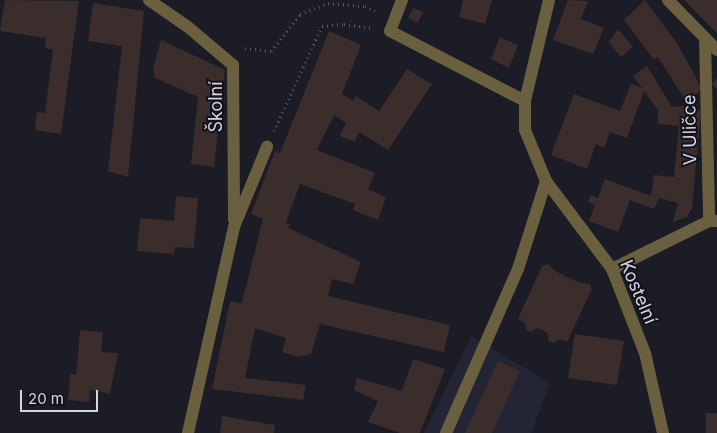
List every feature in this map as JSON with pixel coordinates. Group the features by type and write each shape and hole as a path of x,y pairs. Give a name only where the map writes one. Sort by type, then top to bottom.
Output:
{"street":[{"name":"Školní","path":"149,0 234,65 234,227"},
{"path":"402,0 392,25 525,101"},
{"name":"Kostelní","path":"549,0 525,101 525,130 546,181 612,269 645,353 663,433"},
{"path":"668,0 717,50"},
{"name":"V Uličce","path":"705,38 713,221"},
{"name":"Školní","path":"188,433 234,227 266,147"},
{"path":"446,433 518,269 546,181"},
{"path":"612,269 713,221"}],"path":[{"path":"217,51 235,47 272,51 300,14 328,3 365,6 392,25"},
{"path":"266,147 322,26 344,24 392,25"}],"shaded area":[{"path":"471,336 550,383 531,433 424,433"}],"building":[{"path":"5,0 79,1 61,134 35,130 37,112 45,113 53,50 45,48 46,38 0,31"},
{"path":"463,0 492,0 485,24 459,17"},
{"path":"568,0 588,1 581,19 604,28 593,54 553,40"},
{"path":"645,0 677,43 702,89 687,103 658,57 654,60 624,20"},
{"path":"684,0 717,0 717,33"},
{"path":"93,3 144,11 128,177 108,171 122,46 88,41"},
{"path":"413,8 423,12 418,23 408,18"},
{"path":"618,29 633,47 621,57 609,42"},
{"path":"329,31 361,45 342,94 353,101 356,96 379,111 407,69 432,84 388,150 359,132 355,142 340,136 346,123 334,115 317,150 375,173 368,189 386,197 378,220 353,210 355,204 300,184 286,223 290,224 288,228 361,262 353,284 332,279 328,296 450,325 444,352 320,324 311,354 298,357 282,352 286,338 255,328 245,378 306,385 303,400 212,389 230,301 242,303 263,219 251,214 275,151 280,153"},
{"path":"500,37 518,45 509,68 491,59"},
{"path":"161,40 225,70 214,167 191,164 198,97 155,78 153,68"},
{"path":"647,66 672,107 683,106 701,111 692,208 687,217 673,222 678,203 659,198 654,209 630,200 618,232 589,221 595,205 588,202 591,195 598,198 605,179 651,196 654,175 674,177 679,126 658,124 658,110 644,91 627,138 610,132 604,148 596,144 587,169 551,155 574,94 620,111 631,84 642,88 633,76"},
{"path":"717,78 717,89 712,84"},
{"path":"176,196 198,198 194,248 175,247 174,254 137,251 140,218 174,221"},
{"path":"548,264 555,271 580,283 590,284 592,289 567,342 560,339 554,343 548,340 548,333 537,328 531,332 526,330 525,323 518,319 542,266"},
{"path":"80,330 103,332 101,352 118,353 110,394 90,390 89,402 68,400 70,374 76,375"},
{"path":"575,334 624,341 617,385 568,378"},
{"path":"413,359 445,369 420,433 400,433 368,422 378,401 354,390 357,378 402,391"},
{"path":"498,361 520,371 492,433 465,433"},
{"path":"706,413 717,413 717,433 706,433"},
{"path":"222,416 275,425 274,433 220,433"}]}
